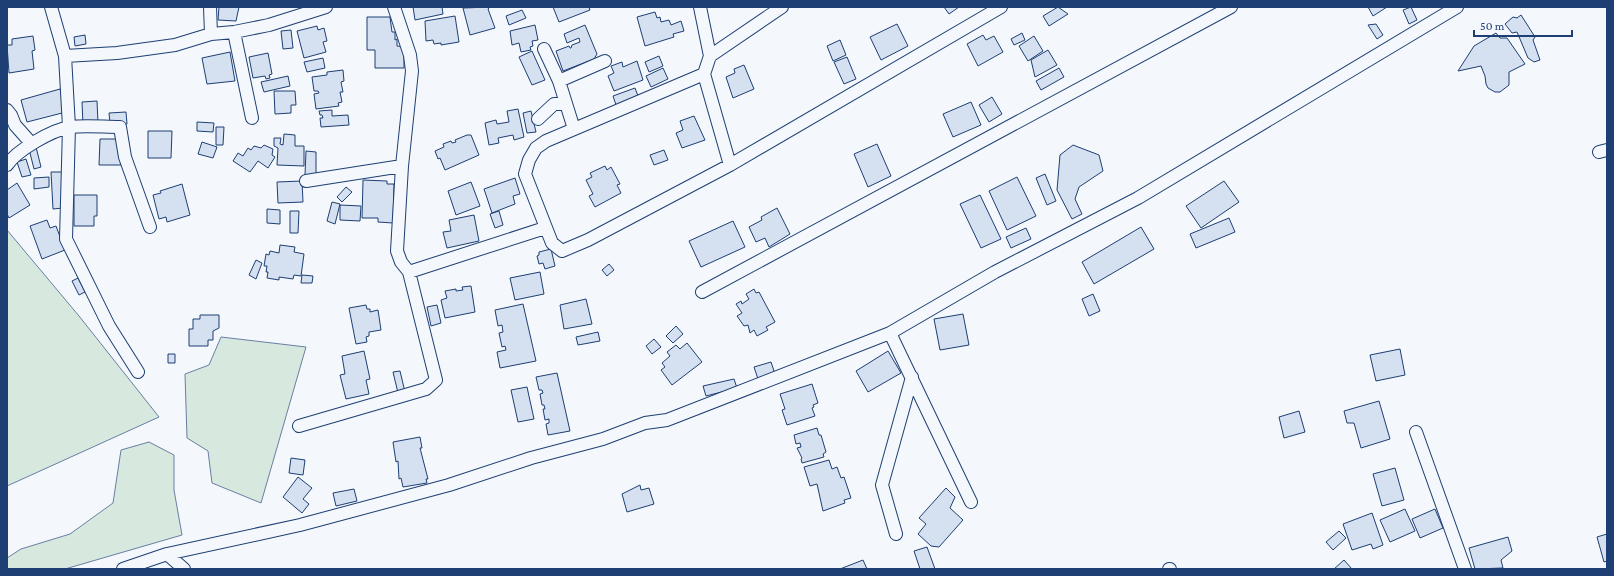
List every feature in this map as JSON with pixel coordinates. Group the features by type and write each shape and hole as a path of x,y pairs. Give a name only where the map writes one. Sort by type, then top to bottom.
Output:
{"street":[{"path":"51,7 65,56 69,128 66,239 109,326 138,372"},
{"path":"210,7 211,34"},
{"path":"65,56 117,53 175,45 211,34 234,32 269,25 326,7"},
{"path":"299,426 426,389 436,380 408,272 397,251 402,166 412,71 410,55 394,7"},
{"path":"700,7 710,56 704,74 730,165"},
{"path":"710,56 782,7"},
{"path":"704,74 546,141 536,148 529,160 525,174 552,243 562,251 588,240 730,165 1001,7"},
{"path":"702,292 1231,7"},
{"path":"123,569 167,554 300,525 449,485 530,458 603,439 645,423 667,420 890,332 995,272 1138,198 1457,7"},
{"path":"234,32 252,118"},
{"path":"544,49 559,81 574,129"},
{"path":"559,81 605,60"},
{"path":"538,119 554,104 566,104"},
{"path":"7,110 15,125 31,143"},
{"path":"7,165 11,159 31,143 69,128 120,127 125,157 150,226"},
{"path":"306,181 402,166"},
{"path":"408,272 545,228"},
{"path":"890,332 971,502"},
{"path":"896,534 882,485 912,377"},
{"path":"1416,432 1465,569"},
{"path":"167,554 184,569"}],"shaded area":[{"path":"7,230 79,316 159,417 7,486"},
{"path":"221,337 306,347 261,503 212,483 208,451 187,438 185,374 209,365"},
{"path":"149,442 174,455 174,490 182,535 65,569 7,569 7,558 21,549 70,534 113,503 121,450"}],"building":[{"path":"219,7 239,7 236,21 218,20"},
{"path":"413,7 442,7 443,14 415,20"},
{"path":"490,7 488,9 495,28 470,35 463,8"},
{"path":"553,7 589,7 590,10 559,22"},
{"path":"944,7 959,7 949,14"},
{"path":"1058,7 1068,14 1049,26 1043,16"},
{"path":"1368,7 1387,7 1373,16"},
{"path":"1411,7 1417,20 1409,24 1403,10"},
{"path":"522,10 526,18 509,25 506,16"},
{"path":"655,12 657,18 660,17 661,22 669,20 671,25 681,21 684,31 673,34 674,37 645,46 637,17"},
{"path":"1521,15 1535,37 1533,40 1540,60 1534,62 1528,58 1517,32 1512,33 1505,24 1513,17 1517,18"},
{"path":"455,16 459,42 441,45 441,43 434,44 433,40 426,41 425,21"},
{"path":"367,17 390,17 392,32 395,32 395,40 397,39 397,46 404,47 404,68 375,68 375,50 367,50"},
{"path":"897,24 908,46 881,60 870,37"},
{"path":"1376,24 1383,35 1377,39 1368,25"},
{"path":"535,25 538,40 532,41 533,46 530,47 531,50 521,52 519,43 512,45 510,31"},
{"path":"585,25 597,54 594,59 563,71 556,51 569,46 571,48 572,45 580,42 579,38 567,43 564,34"},
{"path":"317,26 318,30 324,28 327,41 323,42 326,52 304,58 297,31"},
{"path":"291,30 293,48 283,49 281,31"},
{"path":"1022,33 1025,40 1014,45 1011,39"},
{"path":"1496,33 1500,38 1507,38 1525,64 1509,72 1509,85 1500,92 1495,92 1488,88 1481,66 1458,71 1474,46"},
{"path":"85,35 86,44 75,46 74,37"},
{"path":"983,35 986,40 994,36 1003,52 978,66 967,44"},
{"path":"33,36 35,50 32,51 34,69 9,73 7,45 12,45 12,39"},
{"path":"1034,36 1043,51 1028,61 1019,46"},
{"path":"840,40 846,55 833,61 827,46"},
{"path":"1048,50 1057,65 1035,77 1031,60"},
{"path":"532,51 545,80 532,85 519,57"},
{"path":"230,52 235,81 207,84 202,58"},
{"path":"268,53 272,74 269,75 270,78 266,79 265,76 253,78 249,57"},
{"path":"659,56 663,66 649,72 645,62"},
{"path":"847,57 856,79 844,84 834,62"},
{"path":"323,58 325,68 307,72 304,62"},
{"path":"637,61 643,80 614,91 608,76 614,73 611,66 622,62 623,67"},
{"path":"744,65 754,89 733,98 726,77 735,73 734,69"},
{"path":"663,68 668,79 651,87 646,76"},
{"path":"1059,68 1064,77 1041,90 1036,81"},
{"path":"343,70 344,81 341,82 343,92 340,92 342,102 338,103 339,106 316,109 314,94 319,93 318,91 314,91 312,77 327,75 327,72"},
{"path":"288,76 290,86 264,92 261,82"},
{"path":"635,88 638,96 616,105 613,96"},
{"path":"60,89 66,112 27,122 21,100"},
{"path":"274,91 295,91 296,105 291,105 291,113 275,114"},
{"path":"992,97 1002,114 989,122 979,105"},
{"path":"97,101 98,123 83,125 82,102"},
{"path":"971,102 981,125 953,137 943,114"},
{"path":"518,109 524,137 514,140 513,135 498,138 499,143 489,145 485,123 496,120 497,124 509,122 507,111"},
{"path":"332,110 332,116 348,115 349,125 321,127 320,118 323,118 319,111"},
{"path":"531,111 536,132 527,133 523,113"},
{"path":"126,112 127,124 118,125 110,123 109,113"},
{"path":"694,116 705,140 682,148 676,133 683,130 680,121"},
{"path":"197,122 214,123 213,132 197,131"},
{"path":"216,127 224,127 223,145 216,145"},
{"path":"148,131 172,131 171,158 148,158"},
{"path":"284,134 295,135 295,146 304,146 304,166 277,165 278,148 274,146 274,138 281,138 280,144 283,145"},
{"path":"471,135 479,155 445,170 435,151 444,147 443,144 451,141 452,143 456,142 455,140"},
{"path":"100,139 121,139 121,165 99,165"},
{"path":"202,142 217,147 213,158 198,154"},
{"path":"877,144 891,176 868,187 854,154"},
{"path":"264,145 273,149 272,155 275,157 268,168 258,161 250,172 233,161 238,153 243,156 248,148 251,150 254,146 261,148"},
{"path":"1073,145 1099,155 1103,171 1079,187 1075,199 1082,214 1072,219 1057,190 1060,155"},
{"path":"36,147 41,167 34,169 29,149"},
{"path":"664,150 668,160 654,165 650,155"},
{"path":"306,151 316,152 316,175 305,175"},
{"path":"26,159 31,175 22,177 17,162"},
{"path":"605,166 607,170 611,167 620,184 617,185 621,193 595,207 589,196 593,194 586,180 592,177 590,173"},
{"path":"51,172 62,172 63,208 53,209"},
{"path":"1045,174 1056,201 1047,205 1036,178"},
{"path":"49,177 49,187 34,189 34,178"},
{"path":"1017,177 1036,216 1007,230 989,191"},
{"path":"515,178 520,194 513,196 515,204 492,213 484,189"},
{"path":"363,180 387,181 387,184 394,184 393,223 378,222 378,218 362,218"},
{"path":"302,181 303,202 278,203 277,182"},
{"path":"1224,181 1239,202 1201,228 1186,206"},
{"path":"471,182 480,206 456,215 448,191"},
{"path":"17,183 30,205 9,218 7,214 7,190"},
{"path":"182,184 190,215 167,222 166,217 159,219 153,195 161,193 160,191"},
{"path":"346,187 352,192 342,202 337,197"},
{"path":"74,195 97,195 97,216 94,216 94,226 74,226"},
{"path":"980,195 1001,239 981,248 960,204"},
{"path":"332,202 340,204 335,224 327,221"},
{"path":"340,205 361,206 360,221 340,220"},
{"path":"777,208 790,234 769,247 765,238 756,242 749,227 762,220 761,217"},
{"path":"267,209 280,210 280,224 267,223"},
{"path":"290,211 299,211 298,233 290,233"},
{"path":"499,211 503,225 495,228 490,214"},
{"path":"474,215 479,241 447,248 443,232 451,231 449,220"},
{"path":"1229,218 1235,232 1196,248 1190,234"},
{"path":"47,220 50,228 56,226 65,250 42,259 30,226"},
{"path":"733,221 745,247 701,267 689,241"},
{"path":"1141,227 1154,249 1094,284 1082,262"},
{"path":"1026,228 1031,239 1011,248 1006,237"},
{"path":"280,245 295,247 294,252 304,254 301,276 294,275 293,279 279,277 279,280 267,278 267,266 264,266 266,254 269,255 270,251 279,253"},
{"path":"551,249 555,266 545,269 543,263 539,264 537,256 539,255 539,252"},
{"path":"256,260 262,263 256,279 249,275"},
{"path":"609,264 614,270 607,276 602,270"},
{"path":"540,272 544,294 515,300 510,278"},
{"path":"302,275 313,276 312,283 301,283"},
{"path":"78,278 85,292 79,295 72,281"},
{"path":"471,286 475,312 445,318 441,300 447,298 445,291 456,289 456,291 463,290 462,287"},
{"path":"754,289 756,293 759,292 775,322 766,327 768,330 757,336 754,330 750,333 748,325 744,326 737,316 742,313 736,304 741,301 742,304 749,299 746,294"},
{"path":"1093,294 1100,311 1089,316 1082,299"},
{"path":"586,299 592,324 564,329 560,305"},
{"path":"523,304 536,361 500,368 497,352 506,350 505,346 502,347 499,333 503,332 502,325 498,326 495,310"},
{"path":"366,305 367,309 370,309 370,312 378,310 381,330 369,332 369,336 366,337 367,342 356,344 349,308"},
{"path":"437,305 441,323 431,326 427,307"},
{"path":"963,314 969,345 940,350 934,319"},
{"path":"200,315 219,315 219,328 213,331 213,340 208,340 208,346 189,346 189,329 193,329 193,319 200,319"},
{"path":"676,326 683,334 673,343 666,336"},
{"path":"598,332 600,341 578,345 576,337"},
{"path":"654,339 661,347 652,354 646,346"},
{"path":"687,343 702,362 672,385 661,370 665,367 662,363 670,356 667,352 676,345 680,349"},
{"path":"1400,349 1405,375 1376,381 1370,355"},
{"path":"364,351 370,379 366,380 369,394 346,399 340,375 345,374 342,356"},
{"path":"888,351 901,373 868,392 856,371"},
{"path":"168,354 175,354 175,363 168,363"},
{"path":"771,362 775,374 758,379 754,367"},
{"path":"400,371 405,392 398,393 393,372"},
{"path":"557,373 570,431 548,435 546,424 549,423 549,419 545,420 543,409 545,409 544,405 542,405 540,394 543,393 542,390 539,390 536,377"},
{"path":"734,379 737,388 706,396 703,386"},
{"path":"812,384 818,403 813,405 814,407 812,408 815,416 787,425 782,410 785,409 780,394"},
{"path":"527,387 534,419 518,422 511,390"},
{"path":"1379,401 1390,439 1361,448 1354,423 1347,423 1344,411"},
{"path":"1299,411 1305,432 1284,438 1279,417"},
{"path":"817,428 819,435 821,435 826,452 823,454 824,457 802,463 802,458 797,448 801,447 800,443 796,444 794,435"},
{"path":"420,437 422,448 420,448 428,479 426,479 427,483 403,487 401,478 399,479 398,461 396,462 393,442"},
{"path":"291,458 305,460 303,475 289,473"},
{"path":"829,460 832,469 837,467 841,478 844,477 851,498 844,500 845,503 823,511 817,484 810,486 804,467"},
{"path":"1395,468 1404,500 1382,506 1373,474"},
{"path":"298,477 312,488 303,499 309,504 302,513 283,497"},
{"path":"640,485 641,490 649,488 654,504 627,512 622,494"},
{"path":"946,488 955,497 950,508 963,520 939,547 931,546 918,534 926,524 919,518"},
{"path":"354,489 357,501 336,506 333,493"},
{"path":"1405,509 1415,531 1390,542 1380,520"},
{"path":"1435,509 1443,528 1420,538 1412,519"},
{"path":"1372,513 1383,545 1373,549 1371,544 1352,550 1343,524"},
{"path":"1339,531 1346,538 1333,550 1326,542"},
{"path":"1607,534 1607,561 1604,562 1597,537"},
{"path":"1508,537 1512,551 1501,560 1503,568 1475,569 1469,548"},
{"path":"927,547 935,569 920,569 914,551"},
{"path":"863,560 867,569 840,569"},
{"path":"1344,560 1352,569 1334,569"}]}
